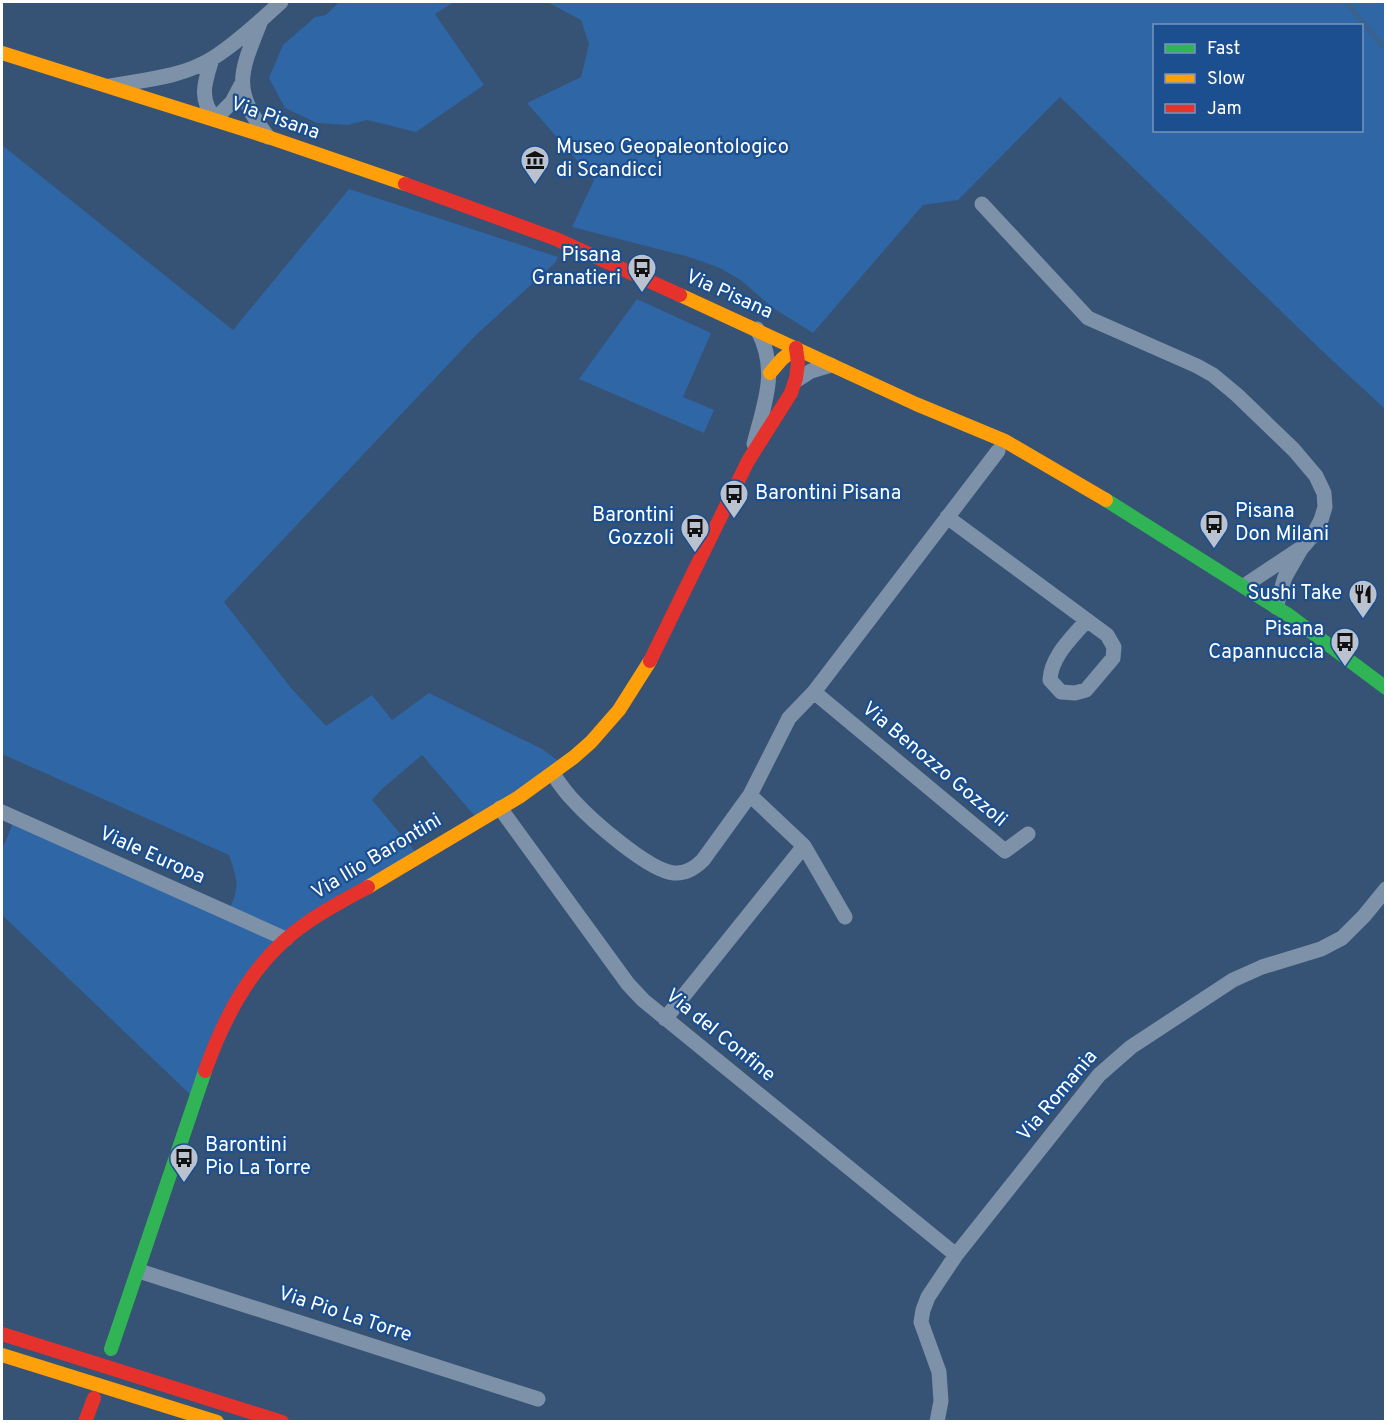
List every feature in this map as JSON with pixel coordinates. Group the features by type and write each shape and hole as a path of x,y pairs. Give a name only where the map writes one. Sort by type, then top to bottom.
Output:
{"main road":[{"name":"Via Pisana","path":"2,53 215,119 375,173 562,242 757,328 831,365 1027,452 1276,607 1386,688"},
{"path":"770,373 796,348 797,380"},
{"name":"Via Ilio Barontini","path":"111,1348 140,1271 220,1032 247,982 263,960 308,922 553,774 582,751 606,726 629,696 661,638 750,457 797,380"},
{"path":"2,1334 282,1422"},
{"path":"2,1354 218,1422"},
{"path":"85,1422 94,1398"}],"street":[{"path":"110,86 164,77 212,59 281,2"},
{"path":"212,59 204,86 205,103 215,119 232,102 242,85 246,60 261,20"},
{"path":"242,85 247,106 268,137"},
{"path":"982,204 1088,318 1213,375 1247,403 1294,450 1316,476 1325,500 1323,514 1318,527 1301,549 1282,584 1276,607"},
{"name":"Via Ilio Barontini","path":"750,457 770,373 766,347 757,328"},
{"path":"797,380 811,371 831,365"},
{"path":"553,774 575,802 616,838 655,867 672,873 687,871 699,865 750,795 789,718 814,692 998,451"},
{"path":"947,517 1087,620 1107,635 1114,647 1113,658 1086,690 1075,693 1060,692 1050,680 1050,668 1087,620"},
{"path":"1244,586 1301,549"},
{"name":"Via Benozzo Gozzoli","path":"814,692 1005,851 1028,834"},
{"path":"750,795 804,846 845,917"},
{"name":"Via del Confine","path":"500,808 628,984 665,1018 956,1255"},
{"name":"Viale Europa","path":"2,812 286,939"},
{"path":"665,1018 804,846"},
{"name":"Via Romania","path":"937,1422 941,1401 939,1372 922,1326 921,1314 932,1289 956,1255 1099,1075 1131,1047 1233,980 1262,967 1321,950 1342,938 1386,889"},
{"name":"Via Pio La Torre","path":"140,1271 538,1399"}],"shaded area":[{"path":"339,2 454,2 435,14 484,85 416,132 367,120 348,125 317,123 285,108 269,78 283,45 315,17 326,15"},
{"path":"547,2 1385,2 1385,409 1060,97 958,200 923,205 813,333 773,308 742,281 720,268 689,257 572,227 594,180 527,103 581,77 589,44 581,20"},
{"path":"2,145 233,330 349,189 558,257 555,263 476,335 224,602 291,688 326,726 372,695 392,720 429,693 542,749 564,765 479,821 422,755 382,789 372,800 419,856 263,960 196,1100 2,915 2,850 15,818 228,913 236,884 229,855 2,754"},
{"path":"637,299 711,333 683,397 714,410 704,433 579,379"}],"waterway":[{"path":"1346,2 1386,50"}],"traffic: fast":[{"path":"1106,500 1290,616 1386,688"},
{"path":"111,1349 205,1071"}],"traffic: slow":[{"path":"2,53 268,137 405,184"},
{"path":"680,295 916,404 1005,441 1106,500"},
{"path":"770,373 796,348"},
{"path":"368,887 519,797 574,757 591,742 619,710 650,661"},
{"path":"2,1355 217,1422"}],"traffic: jam":[{"path":"405,184 556,239 680,295"},
{"path":"650,661 748,461 791,393 798,363 796,348"},
{"path":"205,1071 233,1007 244,988 272,952 308,922 368,887"},
{"path":"2,1334 282,1422"},
{"path":"85,1422 94,1398"}],"place":[{"name":"Museo Geopaleontologico di Scandicci","path":"535,186"},
{"name":"Pisana Granatieri","path":"642,294"},
{"name":"Barontini Pisana","path":"734,520"},
{"name":"Pisana Don Milani","path":"1214,550"},
{"name":"Barontini Gozzoli","path":"695,554"},
{"name":"Sushi Take","path":"1363,620"},
{"name":"Pisana Capannuccia","path":"1345,668"},
{"name":"Barontini Pio La Torre","path":"184,1184"}]}
